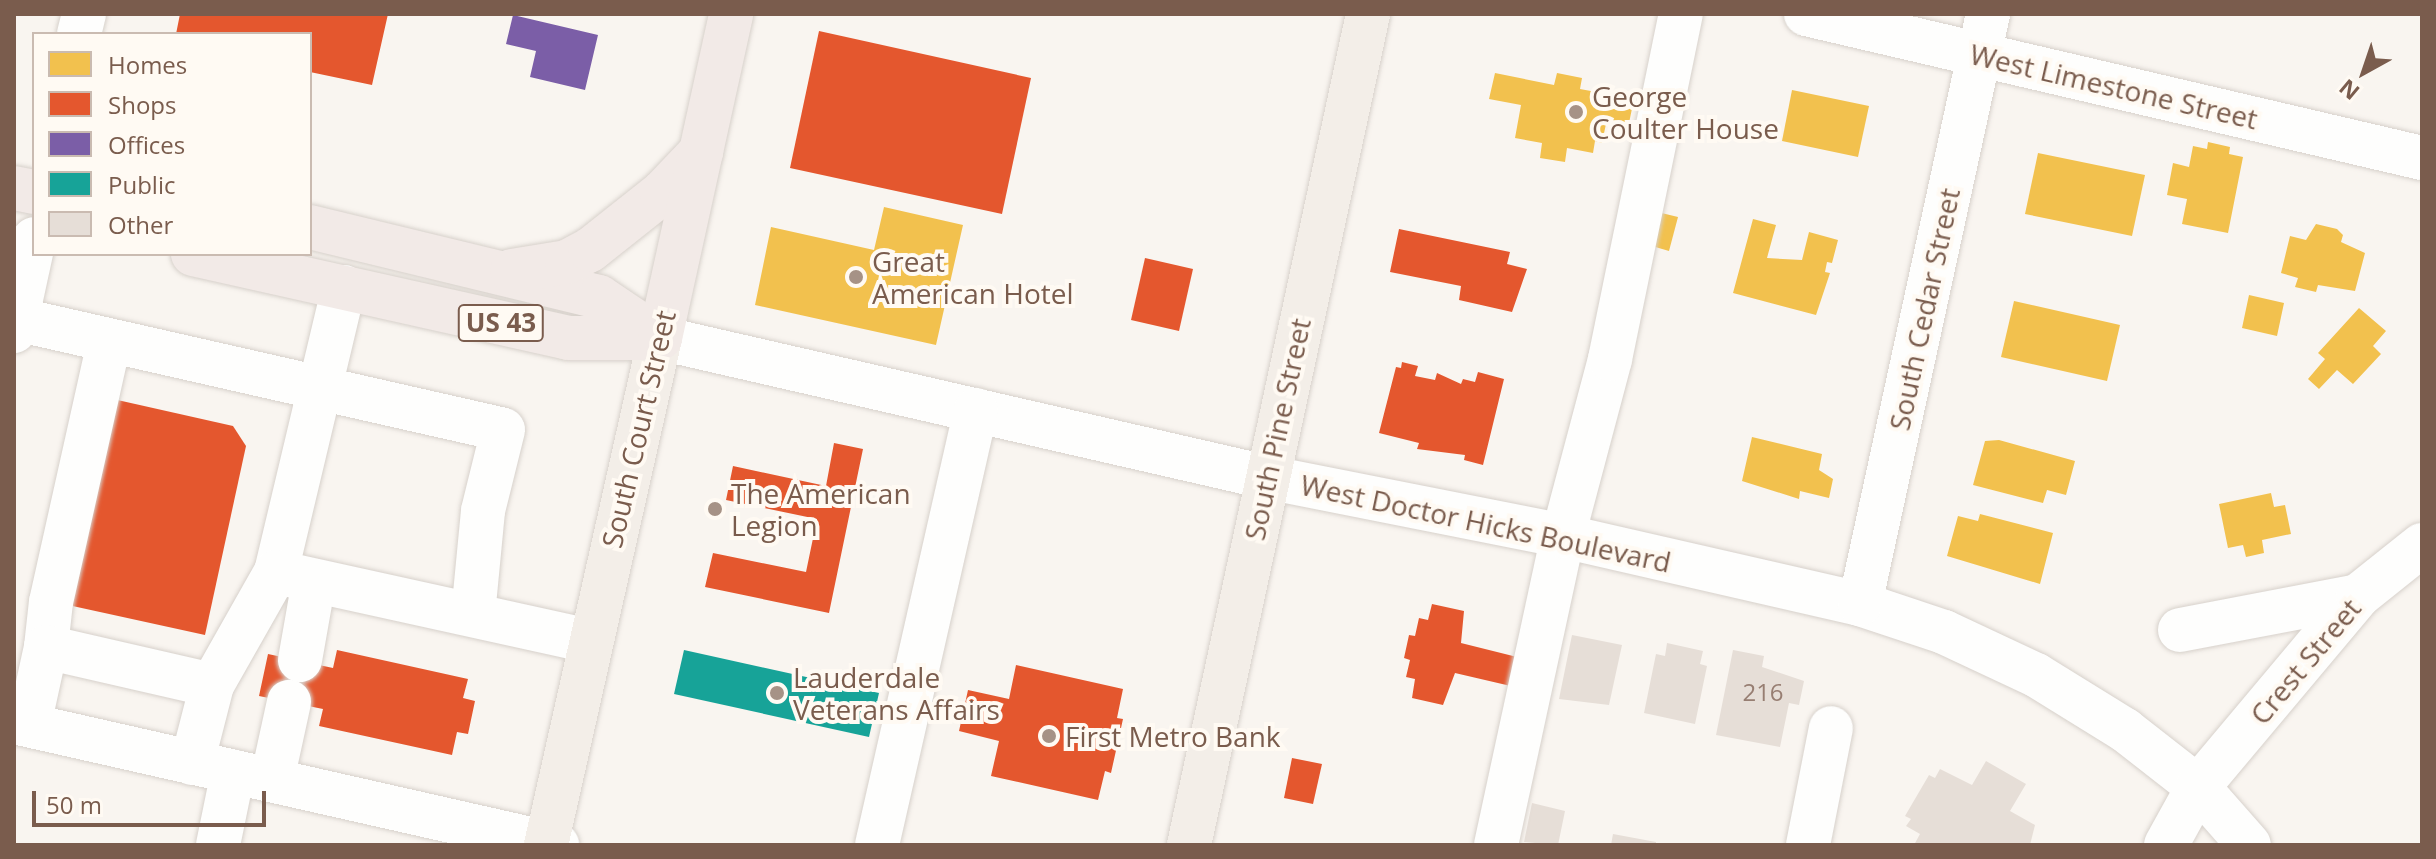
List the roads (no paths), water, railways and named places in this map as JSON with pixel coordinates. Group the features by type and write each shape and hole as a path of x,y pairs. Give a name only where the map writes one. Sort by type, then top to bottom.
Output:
{"highway":[{"name":"South Court Street","path":"660,338 731,14"},
{"name":"US 43","path":"312,227 499,273 567,262 590,250 662,193 701,152"},
{"name":"US 43","path":"202,256 568,338 660,338"},
{"path":"499,273 599,297 660,338"}],"main road":[{"name":"South Pine Street","path":"1189,845 1368,14"},
{"name":"South Court Street","path":"550,844 589,641 660,338"}],"street":[{"path":"1496,845 1563,536 1610,359 1681,14"},
{"name":"West Limestone Street","path":"1806,14 1983,34 2422,158"},
{"name":"South Cedar Street","path":"1860,604 1983,34"},
{"path":"32,248 15,325 109,342 503,430 483,511 473,615"},
{"path":"300,660 295,576 323,390 344,287"},
{"name":"West Doctor Hicks Boulevard","path":"660,338 1266,477 1563,536 1860,604 1944,632 2036,675 2125,730 2198,787 2249,845"},
{"path":"109,342 51,602 46,647 21,723 550,844"},
{"path":"877,845 976,410"},
{"name":"Crest Street","path":"2166,845 2198,787 2358,596 2422,545"},
{"path":"295,576 589,641"},
{"path":"212,685 295,576"},
{"path":"2180,630 2358,596"},
{"path":"46,647 212,685"},
{"path":"212,685 233,772 218,845"},
{"path":"233,772 289,702"},
{"path":"1808,845 1831,728"}],"place":[{"name":"George Coulter House","path":"1576,112"},
{"name":"Great American Hotel","path":"856,277"},
{"name":"The American Legion","path":"715,509"},
{"name":"Lauderdale Veterans Affairs","path":"777,693"},
{"name":"First Metro Bank","path":"1049,736"}]}
